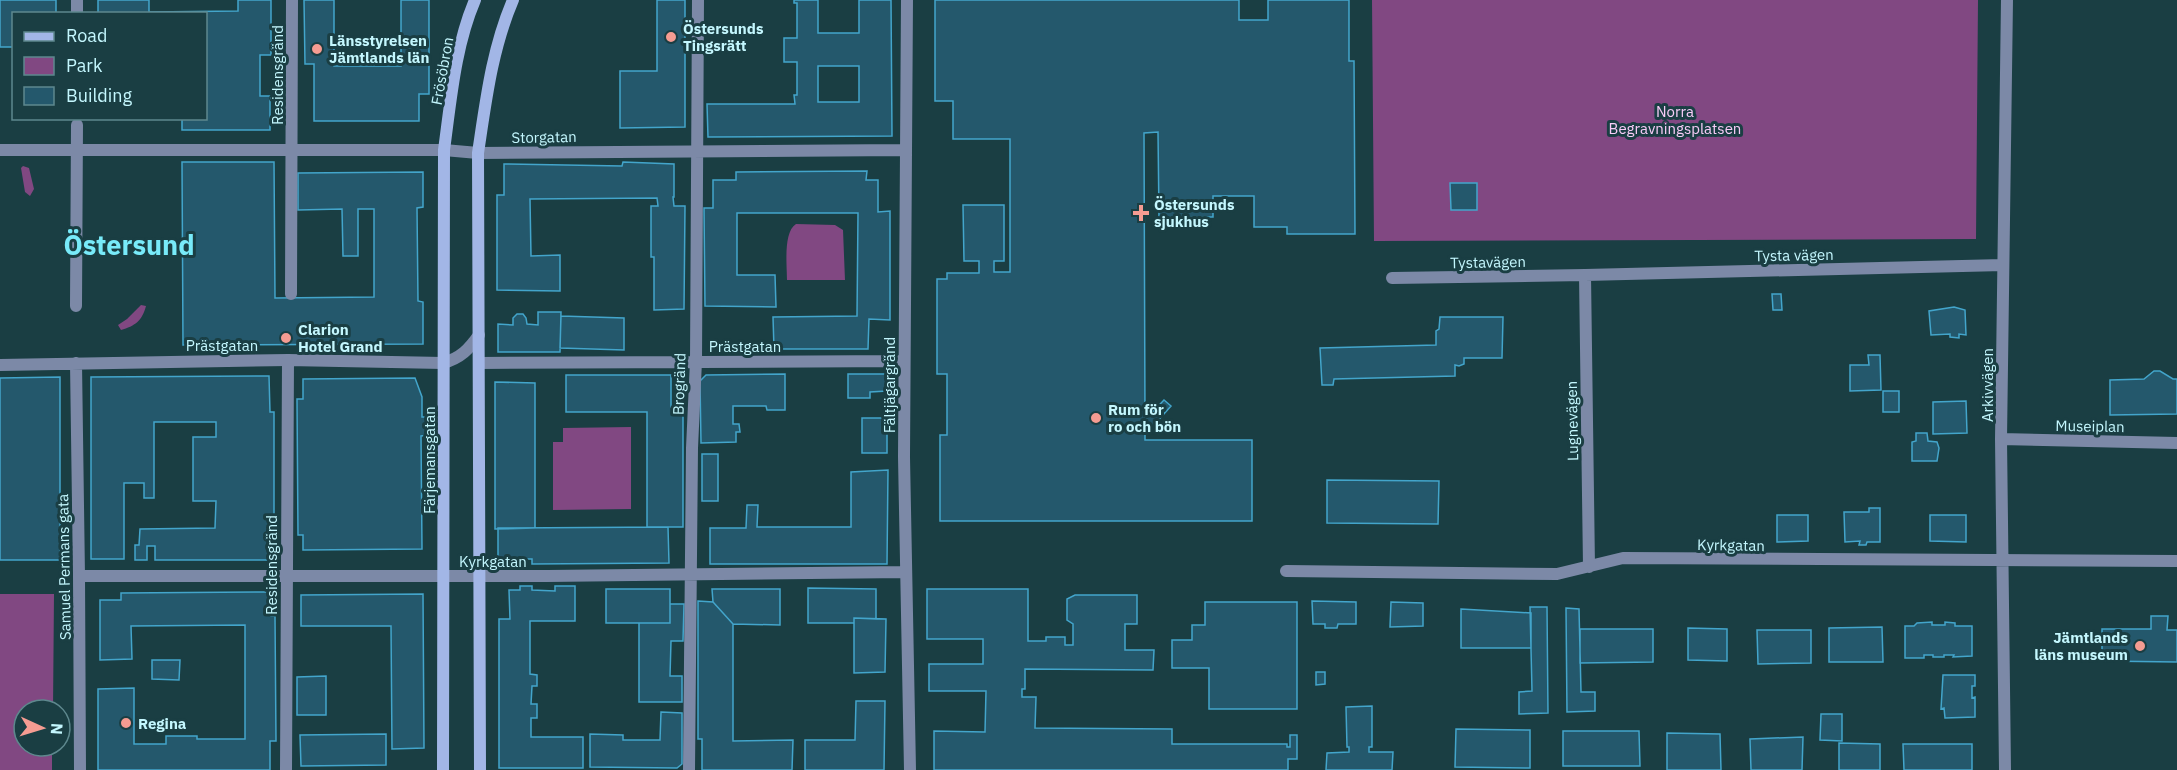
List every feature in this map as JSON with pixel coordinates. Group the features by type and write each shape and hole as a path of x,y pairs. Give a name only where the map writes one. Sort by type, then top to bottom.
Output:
{"main road":[{"name":"Frösöbron","path":"444,150 455,71 466,20 475,0"},
{"path":"480,770 478,153 491,69 503,22 513,0"},
{"name":"Färjemansgatan","path":"443,770 444,150"}],"street":[{"name":"Residensgränd","path":"291,294 292,0"},
{"name":"Brogränd","path":"689,770 692,448 696,361 698,0"},
{"name":"Fältjägargränd","path":"907,0 903,361 910,770"},
{"name":"Arkivvägen","path":"2005,770 2001,439 2007,0"},
{"path":"76,306 77,125"},
{"name":"Storgatan","path":"0,150 292,149 444,150 478,153 906,150"},
{"name":"Tysta vägen","path":"1585,275 2003,265"},
{"name":"Tystavägen","path":"1392,278 1585,275"},
{"name":"Lugnevägen","path":"1585,275 1588,567"},
{"path":"443,363 468,351 479,335"},
{"name":"Residensgränd","path":"286,770 288,360"},
{"name":"Prästgatan","path":"0,365 288,360 443,363"},
{"name":"Prästgatan","path":"479,363 903,361"},
{"name":"Samuel Permans gata","path":"76,363 80,770"},
{"name":"Museiplan","path":"2001,439 2177,443"},
{"name":"Kyrkgatan","path":"1286,571 1557,574 1623,558 1766,561 2003,559 2177,561"},
{"name":"Kyrkgatan","path":"79,576 479,577 906,572"}],"green space":[{"name":"Norra Begravningsplatsen","path":"1372,0 1978,0 1976,239 1374,241"},
{"path":"23,166 29,168 34,189 30,196 25,192 21,168"},
{"path":"796,224 835,225 843,230 845,280 787,280 787,242"},
{"path":"141,305 146,306 140,319 134,325 121,330 118,325"},
{"path":"631,427 631,509 553,510 553,442 563,442 563,428"},
{"path":"0,594 54,594 53,698 12,698 12,758 52,758 52,770 0,770"}],"building":[{"path":"0,0 56,0 56,12 12,12 12,47 0,47"},
{"path":"98,0 149,0 149,12 98,12"},
{"path":"238,0 271,0 271,55 260,55 260,96 270,96 270,130 182,130 182,120 207,120 207,12 149,12 238,11"},
{"path":"304,0 334,0 334,66 401,66 401,0 429,0 429,94 419,94 419,121 314,121 314,64 305,64"},
{"name":"Östersunds Tingsrätt","path":"657,0 685,0 685,127 620,128 620,71 657,71"},
{"path":"794,0 818,0 818,33 859,33 859,0 891,0 892,136 708,137 707,104 795,104 797,62 784,62 784,38 797,38 797,3 794,3","holes":["818,66 859,66 859,102 818,102"]},
{"name":"Östersunds sjukhus","path":"935,0 1239,0 1239,20 1268,20 1268,0 1349,0 1349,61 1354,61 1355,234 1287,234 1287,227 1254,227 1254,196 1213,196 1213,217 1159,217 1158,132 1144,133 1145,420 1164,400 1171,406 1145,435 1145,440 1252,440 1252,521 940,521 940,435 947,435 947,374 937,374 937,279 947,279 947,273 979,273 979,261 964,261 963,205 1004,205 1004,261 994,261 994,272 1010,272 1010,139 953,139 953,101 935,101"},
{"path":"182,162 274,162 275,298 374,297 374,209 358,209 358,256 343,256 342,209 298,210 298,173 423,172 423,207 417,208 418,301 423,302 423,344 183,345"},
{"path":"623,162 674,164 674,206 685,206 684,309 654,310 651,206 658,206 657,198 530,199 531,256 560,255 560,291 497,290 497,195 504,195 504,164 622,166"},
{"path":"867,171 866,180 878,180 878,212 890,211 890,320 869,319 868,349 774,349 773,317 857,316 858,213 737,213 737,275 775,275 776,307 705,306 704,208 713,208 713,180 736,180 736,172"},
{"path":"1450,183 1477,183 1477,210 1451,210"},
{"path":"1772,294 1781,294 1782,310 1773,310"},
{"path":"1954,307 1965,310 1966,335 1959,334 1959,338 1950,337 1950,334 1931,335 1929,311"},
{"path":"538,312 561,312 560,352 498,352 498,324 513,325 513,318 517,314 523,314 527,324 538,325"},
{"path":"561,316 624,318 624,350 560,348"},
{"path":"1440,317 1503,317 1502,358 1464,358 1464,364 1455,365 1455,376 1334,379 1333,385 1322,385 1320,348 1436,345 1436,331 1439,329"},
{"path":"1868,355 1880,355 1881,390 1850,391 1850,365 1869,365"},
{"path":"2154,371 2160,371 2177,379 2177,414 2110,415 2110,380 2144,379"},
{"path":"785,374 785,410 767,410 766,406 733,406 733,424 739,424 740,432 736,432 736,442 701,443 700,381 706,375"},
{"path":"848,374 887,374 887,391 870,392 870,398 848,398"},
{"path":"566,375 671,375 671,407 683,407 683,527 647,527 647,412 566,412"},
{"path":"269,376 270,412 274,412 274,534 269,534 269,560 155,560 155,546 147,546 147,560 135,560 135,545 139,545 140,529 215,528 216,501 193,501 193,437 216,437 216,422 154,422 154,498 144,498 144,483 124,483 124,559 91,559 91,377"},
{"path":"60,377 60,560 0,560 0,378"},
{"path":"415,378 422,397 422,417 429,417 429,435 421,436 422,549 303,550 303,535 298,535 297,399 303,399 303,379"},
{"path":"495,382 535,383 535,528 495,529"},
{"path":"1883,391 1899,391 1899,412 1883,412"},
{"path":"1966,401 1967,433 1933,434 1933,402"},
{"path":"862,418 887,418 887,453 862,453"},
{"path":"1916,433 1927,433 1928,441 1937,442 1939,448 1937,461 1912,461 1912,442 1916,441"},
{"path":"702,454 718,454 718,501 702,501"},
{"path":"888,470 887,564 710,564 710,528 746,528 747,505 758,505 757,527 851,527 851,472"},
{"path":"1327,480 1439,481 1438,524 1327,523"},
{"path":"1869,508 1880,508 1880,542 1867,542 1866,545 1859,545 1860,541 1845,542 1844,512 1869,512"},
{"path":"1777,515 1808,515 1808,541 1777,542"},
{"path":"1930,515 1966,515 1966,542 1930,541"},
{"path":"668,527 669,563 532,564 532,559 498,559 498,528"},
{"path":"520,586 532,586 532,590 555,591 555,586 575,586 575,621 530,621 530,674 537,675 537,686 532,686 531,704 537,704 537,718 531,718 531,737 583,737 583,768 499,768 499,619 510,619 509,590 520,590"},
{"path":"808,588 876,589 876,619 854,618 854,623 808,623"},
{"path":"606,589 670,589 670,623 606,623"},
{"path":"712,589 780,589 780,625 733,624 713,602"},
{"path":"927,589 1028,589 1028,641 1046,641 1046,637 1065,637 1065,645 1073,645 1073,624 1067,620 1067,599 1075,595 1137,595 1137,624 1125,624 1125,650 1154,650 1153,670 1025,669 1025,689 1022,689 1022,697 1036,697 1035,728 1172,729 1172,744 1287,744 1287,747 1290,747 1290,735 1297,735 1297,759 1288,759 1288,770 934,770 934,731 985,732 986,691 929,691 929,664 983,664 983,639 927,639"},
{"path":"270,592 271,616 275,616 276,741 270,741 270,770 98,770 98,689 134,688 134,744 166,744 166,736 197,736 197,739 245,739 245,625 131,626 132,659 100,660 100,600 121,600 121,593"},
{"path":"423,594 424,748 392,749 391,626 301,626 301,595"},
{"path":"698,601 713,602 733,624 733,741 793,740 792,770 702,770 702,739 698,739"},
{"path":"1312,601 1356,602 1356,624 1338,624 1337,628 1325,628 1325,624 1313,624"},
{"path":"1205,602 1297,602 1297,709 1209,709 1209,668 1172,668 1172,640 1192,640 1192,625 1205,625"},
{"path":"1391,602 1423,603 1423,626 1390,627"},
{"path":"670,604 684,604 683,641 671,641 670,676 682,676 682,702 639,702 639,623 670,623"},
{"path":"1530,607 1547,607 1548,713 1519,714 1519,692 1532,691"},
{"path":"1566,608 1579,609 1581,692 1595,692 1595,711 1567,712"},
{"path":"1461,609 1531,613 1531,648 1461,648"},
{"name":"Jämtlands läns museum","path":"2151,616 2168,616 2167,630 2177,630 2177,662 2102,661 2102,629 2151,629"},
{"path":"854,618 886,619 885,672 854,673"},
{"path":"1932,622 1932,625 1945,625 1945,622 1955,623 1955,626 1972,626 1972,656 1933,657 1933,655 1924,655 1924,658 1905,658 1905,626"},
{"path":"1882,627 1883,662 1829,662 1829,628"},
{"path":"1688,628 1727,629 1727,661 1688,660"},
{"path":"1580,629 1653,629 1653,662 1580,663"},
{"path":"1757,630 1811,630 1811,663 1758,664"},
{"path":"152,660 180,660 179,680 152,679"},
{"path":"1316,672 1325,672 1325,684 1316,685"},
{"path":"1943,675 1975,675 1972,698 1975,697 1975,717 1945,718 1944,708 1941,709"},
{"path":"326,676 326,715 297,715 297,677"},
{"path":"856,701 885,701 884,770 805,770 805,740 855,740"},
{"path":"1372,706 1372,747 1369,747 1369,752 1393,752 1392,770 1326,770 1327,753 1349,752 1346,707"},
{"path":"661,712 682,713 682,764 677,768 590,767 590,734 623,735 623,740 660,740"},
{"path":"1821,714 1842,714 1842,741 1820,740"},
{"path":"1456,729 1530,730 1530,768 1455,767"},
{"path":"1563,731 1639,731 1640,766 1563,766"},
{"path":"1667,733 1720,734 1721,770 1667,770"},
{"path":"386,734 386,765 301,766 300,735"},
{"path":"1803,737 1802,770 1751,770 1750,739"},
{"path":"1839,743 1880,744 1880,770 1839,770"},
{"path":"1903,744 1972,744 1972,770 1904,770"}],"place":[{"name":"Östersunds Tingsrätt","path":"671,37"},
{"name":"Länsstyrelsen Jämtlands län","path":"317,49"},
{"name":"Östersunds sjukhus","path":"1141,213"},
{"name":"Clarion Hotel Grand","path":"286,338"},
{"name":"Rum för ro och bön","path":"1096,418"},
{"name":"Jämtlands läns museum","path":"2140,646"},
{"name":"Regina","path":"126,723"}],"district":[{"name":"Östersund","path":"129,244"}]}
